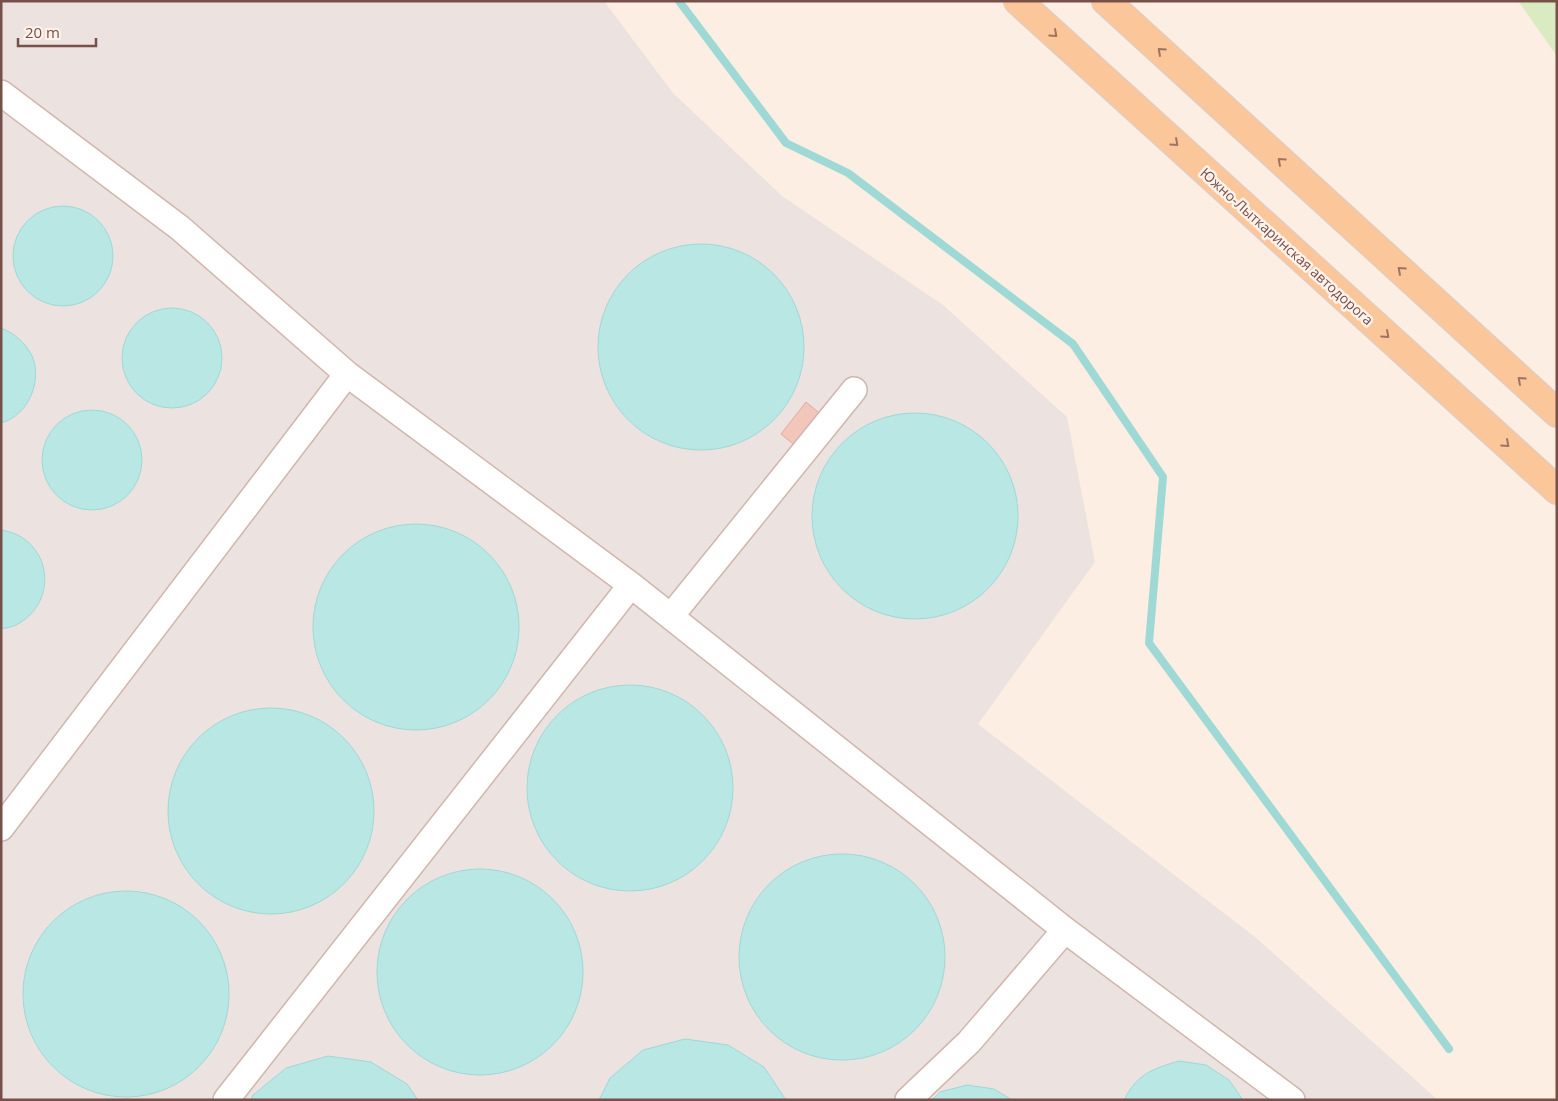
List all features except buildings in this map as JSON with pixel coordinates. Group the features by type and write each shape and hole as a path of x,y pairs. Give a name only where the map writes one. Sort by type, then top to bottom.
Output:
{"main road":[{"name":"Южно-Лыткаринская автодорога","path":"1018,1 1557,490"},
{"path":"1106,1 1557,413"}],"lane":[{"path":"1,93 180,228 347,374 631,585 1065,930 1292,1100"},
{"path":"1,828 347,374"},
{"path":"671,616 854,390"},
{"path":"226,1100 631,585"},
{"path":"908,1100 969,1042 1065,930"}],"shaded area":[{"path":"1,1 604,1 673,93 782,196 943,305 1067,417 1095,562 978,724 1255,937 1438,1100 1,1100"}],"green space":[{"path":"1518,1 1557,1 1557,56"}],"water":[{"path":"63,206 73,207 91,214 105,228 112,246 112,266 105,284 91,298 73,305 63,306 53,305 35,298 21,284 14,266 13,256 14,246 21,228 35,214 53,207"},
{"path":"691,244 711,244 731,248 750,256 774,274 792,298 800,317 804,347 800,377 792,396 774,420 750,438 731,446 711,450 691,450 671,446 652,438 636,427 621,412 610,396 602,377 598,357 598,337 602,317 610,298 621,282 636,267 652,256 671,248"},
{"path":"172,308 182,309 200,316 214,330 221,348 221,368 214,386 200,400 182,407 172,408 162,407 144,400 130,386 123,368 122,358 123,348 130,330 144,316 162,309"},
{"path":"1,328 15,336 26,347 32,356 36,376 31,396 26,405 11,419 1,423"},
{"path":"92,410 102,411 120,418 134,432 141,450 141,470 134,488 120,502 102,509 92,510 82,509 64,502 50,488 43,470 42,460 43,450 50,432 64,418 82,411"},
{"path":"905,413 925,413 945,417 964,425 988,443 1006,467 1014,486 1018,516 1014,546 1006,565 988,589 964,607 945,615 925,619 905,619 885,615 866,607 850,596 835,581 824,565 816,546 812,526 812,506 816,486 824,467 835,451 850,436 866,425 885,417"},
{"path":"406,524 426,524 446,528 465,536 489,554 507,578 515,597 519,627 515,657 507,676 489,700 465,718 446,726 426,730 406,730 386,726 367,718 351,707 336,692 325,676 317,657 313,637 313,617 317,597 325,578 336,562 351,547 367,536 386,528"},
{"path":"1,530 18,535 31,545 40,557 44,572 44,587 40,601 30,615 16,625 1,629"},
{"path":"620,685 640,685 660,689 679,697 703,715 721,739 729,758 733,788 729,818 721,837 703,861 679,879 660,887 640,891 620,891 600,887 581,879 565,868 550,853 539,837 531,818 527,798 527,778 531,758 539,739 550,723 565,708 581,697 600,689"},
{"path":"261,708 281,708 301,712 320,720 344,738 362,762 370,781 374,811 370,841 362,860 344,884 320,902 301,910 281,914 261,914 241,910 222,902 206,891 191,876 180,860 172,841 168,821 168,801 172,781 180,762 191,746 206,731 222,720 241,712"},
{"path":"842,854 872,858 891,866 915,884 933,908 941,927 945,957 941,987 933,1006 915,1030 891,1048 872,1056 842,1060 812,1056 793,1048 769,1030 751,1006 743,987 739,957 743,927 751,908 769,884 793,866 812,858"},
{"path":"480,869 510,873 529,881 553,899 571,923 579,942 583,972 579,1002 571,1021 553,1045 529,1063 510,1071 480,1075 450,1071 431,1063 407,1045 389,1021 381,1002 377,972 381,942 389,923 407,899 431,881 450,873"},
{"path":"116,891 136,891 156,895 175,903 199,921 217,945 225,964 229,994 225,1024 217,1043 199,1067 175,1085 156,1093 136,1097 116,1097 96,1093 77,1085 61,1074 46,1059 35,1043 27,1024 23,1004 23,984 27,964 35,945 46,929 61,914 77,903 96,895"},
{"path":"685,1039 728,1045 764,1067 786,1100 599,1100 610,1078 643,1050"},
{"path":"328,1056 371,1062 407,1084 418,1100 251,1100 253,1095 286,1068"},
{"path":"1179,1061 1206,1065 1229,1080 1243,1100 1124,1100 1140,1078 1153,1070"},
{"path":"967,1085 994,1089 1012,1100 932,1100 940,1092"}],"waterway":[{"path":"679,1 786,143 848,173 1073,344 1163,477 1149,643 1449,1049"}]}
